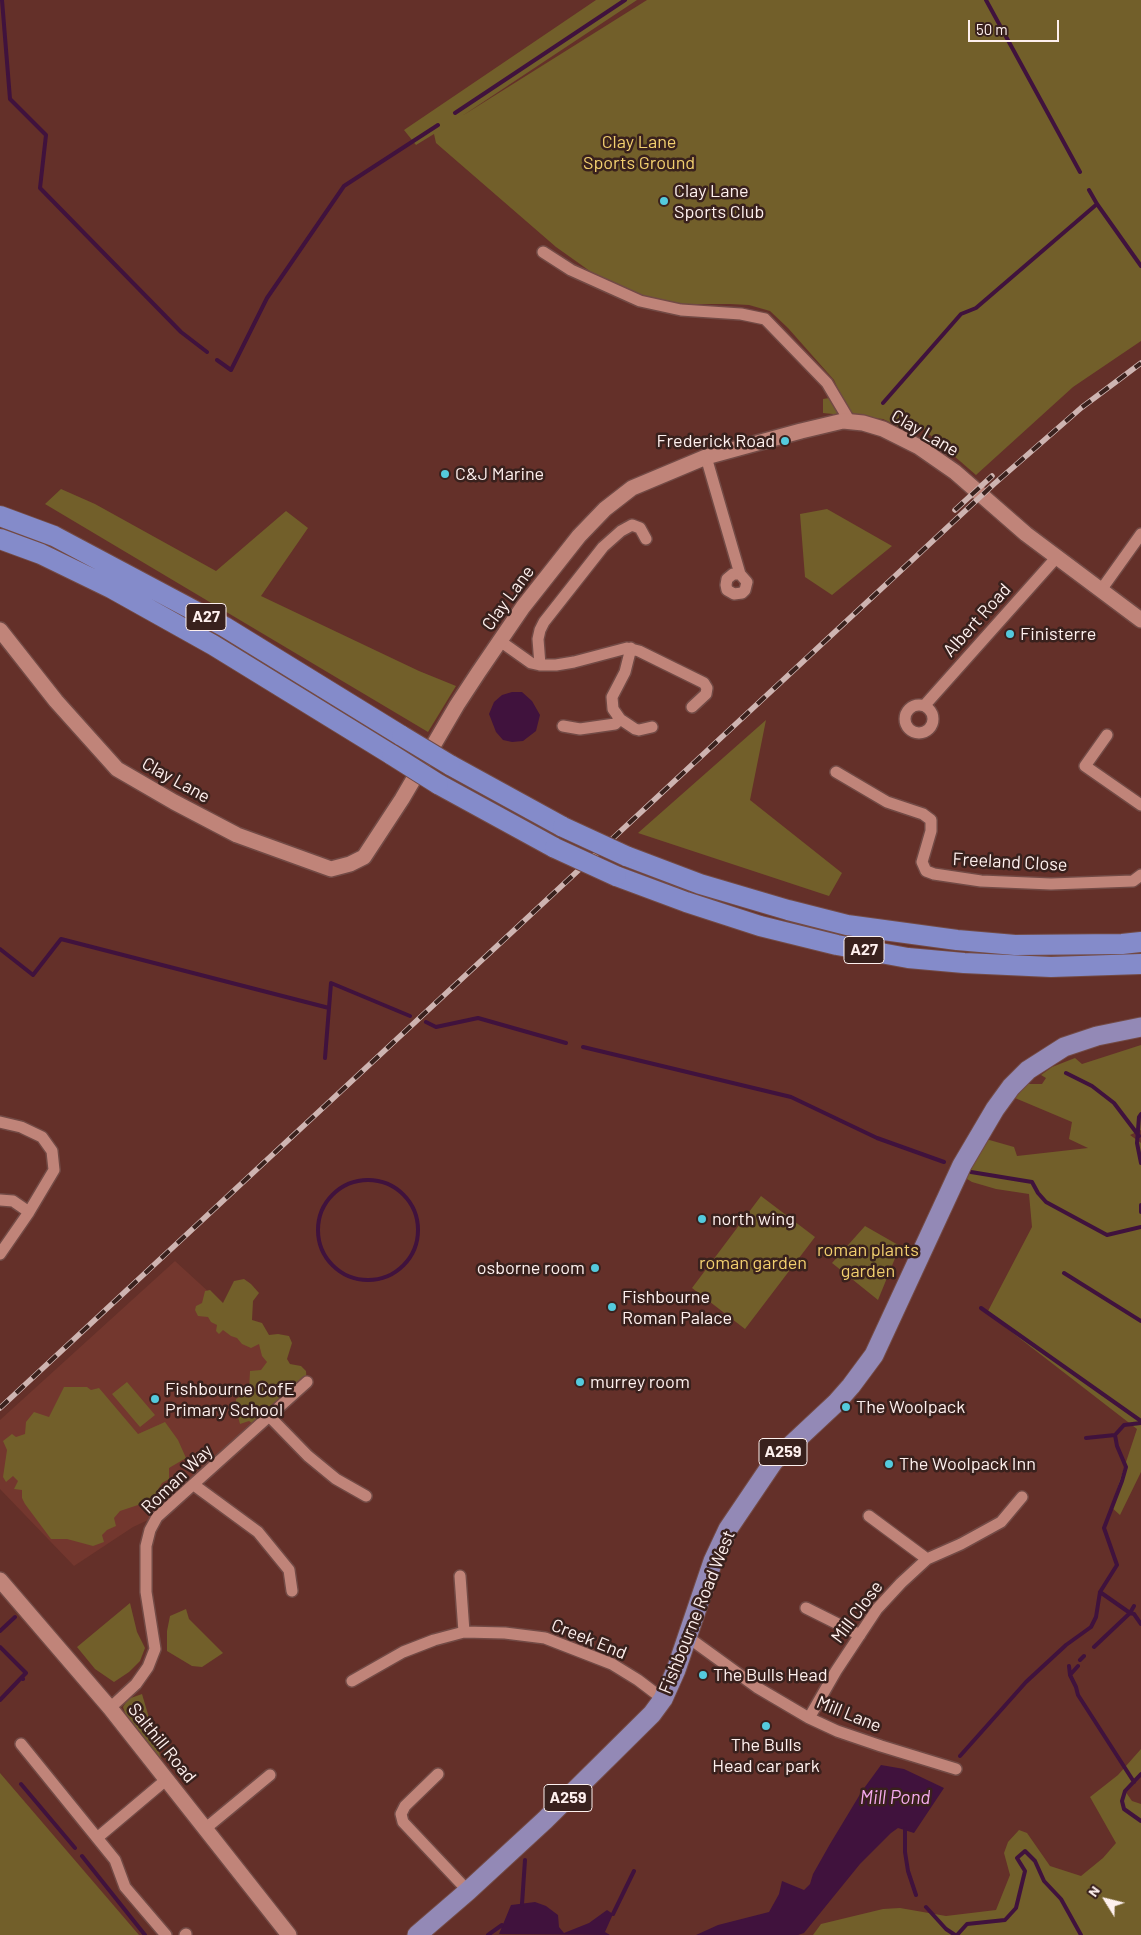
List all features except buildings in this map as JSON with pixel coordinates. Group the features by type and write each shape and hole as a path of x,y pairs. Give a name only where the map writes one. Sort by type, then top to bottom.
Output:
{"highway":[{"name":"A27","path":"0,516 54,536 225,627 450,765 563,827 626,856 700,884 847,925 957,940 1015,945 1141,942"},
{"name":"A27","path":"0,539 40,554 111,588 213,645 438,784 555,848 616,876 686,902 760,926 837,945 908,958 1051,967 1141,964"}],"main road":[{"name":"Fishbourne Road West","path":"417,1935 545,1820 652,1714 663,1698 676,1670 713,1561 728,1529 774,1461 836,1403 874,1355 962,1165 995,1109 1011,1087 1028,1070 1064,1047 1097,1036 1141,1027"}],"street":[{"path":"543,252 571,270 640,301 681,310 753,315 765,320 827,382 849,420"},
{"name":"Clay Lane","path":"0,630 56,700 117,769 237,835 331,869 350,864 364,857 402,799 457,704 523,607 579,536 605,509 632,488 706,457 849,420 884,429 919,447 955,472 1056,558 1141,620"},
{"path":"706,457 740,574"},
{"path":"540,665 538,639 544,622 603,547 621,531 632,525 640,528 646,539"},
{"path":"1101,590 1141,534"},
{"name":"Albert Road","path":"924,706 1056,558"},
{"path":"500,641 531,663 540,665 574,662 630,648 639,651 704,683 707,688 706,694 692,707"},
{"path":"630,648 625,672 612,697 613,708 620,719 635,729 640,730 652,727"},
{"path":"563,726 580,729 616,724 620,719"},
{"path":"1107,735 1085,766 1141,805"},
{"name":"Freeland Close","path":"836,772 887,802 923,814 931,820 931,831 922,862 926,871 934,874 981,881 1051,884 1137,878"},
{"path":"0,1122 21,1127 42,1137 52,1150 54,1170 29,1212 0,1254"},
{"path":"0,1200 12,1201 29,1212"},
{"name":"Roman Way","path":"110,1708 136,1684 148,1667 154,1649 146,1592 146,1546 150,1530 158,1516 307,1382"},
{"path":"269,1416 308,1456 336,1479 366,1496"},
{"path":"194,1485 258,1532 289,1570 292,1591"},
{"name":"Mill Close","path":"810,1718 836,1671 860,1635 878,1609 901,1583 927,1559 961,1544 1001,1522 1022,1497"},
{"path":"869,1516 927,1559"},
{"path":"460,1576 464,1632"},
{"name":"Salthill Road","path":"0,1580 110,1708 289,1935"},
{"path":"806,1608 860,1635"},
{"name":"Creek End","path":"352,1681 403,1652 434,1640 464,1632 505,1633 546,1638 612,1664 663,1698"},
{"name":"Mill Lane","path":"688,1638 758,1688 810,1718 837,1731 956,1769"},
{"path":"21,1744 115,1860 125,1886 166,1935"},
{"path":"438,1774 405,1806 401,1814 403,1822 468,1891"},
{"path":"206,1828 270,1775"},
{"path":"97,1838 167,1779"}],"shaded area":[{"name":"Fishbourne CofE Primary School","path":"175,1261 307,1382 159,1515 133,1527 74,1566 0,1489 0,1420"}],"green space":[{"name":"Clay Lane Sports Ground","path":"596,0 637,0 462,116 647,0 1141,0 1141,341 1073,387 976,475 915,422 908,431 883,419 823,413 823,399 841,396 834,380 788,328 770,311 749,305 682,304 637,295 594,274 556,247 436,143 434,134 416,145 404,130"},
{"path":"61,489 95,504 216,571 286,511 308,528 261,596 419,671 456,686 428,732 45,504"},
{"path":"827,509 892,546 832,595 805,577 800,514"},
{"path":"766,720 750,800 842,873 829,896 638,833"},
{"path":"1141,1045 1141,1130 1130,1135 1141,1143 1141,1472 1120,1515 1111,1507 1137,1429 987,1313 1032,1227 1029,1194 996,1189 972,1182 962,1176 986,1139 1014,1147 1017,1156 1088,1148 1069,1139 1072,1122 1015,1098 1018,1090 1025,1084 1042,1084 1046,1078 1041,1075 1052,1067 1075,1058 1082,1064"},
{"name":"roman garden","path":"761,1196 815,1237 745,1329 692,1288"},
{"name":"roman plants garden","path":"865,1226 900,1246 878,1300 832,1263"},
{"path":"244,1279 259,1293 253,1301 252,1320 262,1323 269,1335 289,1336 292,1343 287,1359 290,1364 301,1366 306,1371 307,1386 253,1424 249,1421 240,1424 236,1409 236,1399 249,1392 250,1371 261,1370 267,1362 262,1356 259,1344 251,1348 242,1344 237,1338 223,1330 219,1334 216,1331 217,1325 211,1322 208,1317 198,1316 195,1310 196,1306 202,1303 205,1291 210,1290 223,1303 234,1281"},
{"path":"127,1382 155,1415 140,1427 112,1394"},
{"path":"64,1387 87,1387 91,1390 99,1388 138,1434 165,1422 178,1440 186,1458 169,1468 169,1479 162,1483 156,1493 156,1503 147,1508 141,1504 120,1511 114,1518 116,1526 107,1530 102,1535 104,1542 93,1546 67,1539 51,1539 25,1504 22,1498 22,1490 14,1489 18,1481 13,1476 6,1482 3,1477 7,1450 3,1441 12,1434 16,1437 25,1434 26,1422 34,1412 49,1417"},
{"path":"130,1603 137,1632 145,1648 140,1661 129,1672 114,1682 95,1669 77,1647"},
{"path":"186,1609 189,1619 223,1653 202,1667 192,1666 167,1651 167,1631 170,1616"},
{"path":"142,1694 162,1762 126,1716 123,1707 128,1699"},
{"path":"1141,1749 1141,1774 1125,1791 1132,1801 1141,1804 1141,1935 813,1935 821,1924 883,1909 900,1908 946,1916 996,1910 1010,1875 1004,1853 1008,1842 1019,1830 1027,1833 1050,1866 1081,1876 1103,1858 1116,1843 1090,1797 1118,1775"},
{"path":"0,1773 139,1935 0,1935"}],"water":[{"path":"522,692 532,701 540,715 536,731 523,741 512,742 503,740 496,732 489,714 494,702 502,695"},
{"name":"Mill Pond","path":"881,1765 904,1769 944,1788 914,1833 898,1828 891,1833 860,1864 804,1933 798,1935 696,1935 718,1925 769,1912 779,1894 782,1881 804,1890 810,1884 813,1874 862,1791"},
{"path":"535,1902 546,1906 558,1915 559,1927 564,1933 589,1923 607,1910 613,1914 605,1932 610,1935 499,1934 511,1905"}],"waterway":[{"path":"2,0 10,99 46,135 40,188 181,332 207,352"},
{"path":"455,113 625,0"},
{"path":"986,0 1080,172"},
{"path":"217,360 231,370 267,298 344,186 438,125"},
{"path":"1089,190 1141,266"},
{"path":"883,403 961,314 976,308 1097,204"},
{"path":"0,949 33,975 61,939 329,1008"},
{"path":"325,1058 331,983 410,1016"},
{"path":"426,1022 436,1027 478,1018 566,1043"},
{"path":"583,1047 791,1097 877,1138 944,1162"},
{"path":"1066,1073 1092,1086 1114,1103 1139,1136"},
{"path":"1141,1114 1139,1117 1137,1143 1141,1163"},
{"path":"971,1172 1032,1182 1046,1202 1107,1235 1141,1227"},
{"path":"368,1180 378,1181 396,1188 410,1202 417,1220 418,1230 417,1240 410,1258 396,1272 378,1279 368,1280 358,1279 340,1272 326,1258 319,1240 318,1230 319,1220 326,1202 340,1188 358,1181 368,1180"},
{"path":"1141,1205 1141,1212"},
{"path":"1064,1273 1141,1321"},
{"path":"981,1308 1141,1421"},
{"path":"960,1756 1026,1682 1066,1645 1091,1627 1096,1617 1100,1592 1117,1565 1104,1528 1126,1467 1117,1446 1115,1435 1124,1425 1141,1423"},
{"path":"1086,1438 1115,1435"},
{"path":"1100,1592 1134,1614 1141,1624"},
{"path":"1094,1647 1130,1613 1134,1606"},
{"path":"0,1631 15,1617"},
{"path":"0,1647 26,1673 22,1677"},
{"path":"1080,1660 1084,1656"},
{"path":"1069,1666 1070,1675 1078,1695 1134,1782"},
{"path":"1070,1675 1078,1666"},
{"path":"0,1700 22,1677 23,1679"},
{"path":"1141,1774 1125,1791 1122,1801 1124,1809 1141,1821"},
{"path":"21,1784 75,1848"},
{"path":"905,1829 905,1852 908,1871 916,1895"},
{"path":"957,1935 967,1924 1005,1920 1016,1908 1025,1871 1017,1858 1025,1851 1035,1861 1044,1881 1061,1899 1081,1935"},
{"path":"82,1856 145,1935"},
{"path":"522,1904 525,1860"},
{"path":"613,1914 634,1871"},
{"path":"926,1907 946,1929 955,1935"},
{"path":"488,1935 502,1925"}],"railway":[{"path":"0,1408 994,484 1081,408 1141,363"},
{"path":"955,510 992,476"}],"place":[{"name":"Clay Lane Sports Club","path":"664,201"},
{"name":"Frederick Road","path":"785,441"},
{"name":"C&J Marine","path":"445,474"},
{"name":"Finisterre","path":"1010,634"},
{"name":"north wing","path":"702,1219"},
{"name":"osborne room","path":"595,1268"},
{"name":"Fishbourne Roman Palace","path":"612,1307"},
{"name":"murrey room","path":"580,1382"},
{"name":"Fishbourne CofE Primary School","path":"155,1399"},
{"name":"The Woolpack","path":"846,1407"},
{"name":"The Woolpack Inn","path":"889,1464"},
{"name":"The Bulls Head","path":"703,1675"},
{"name":"The Bulls Head car park","path":"766,1726"}]}
